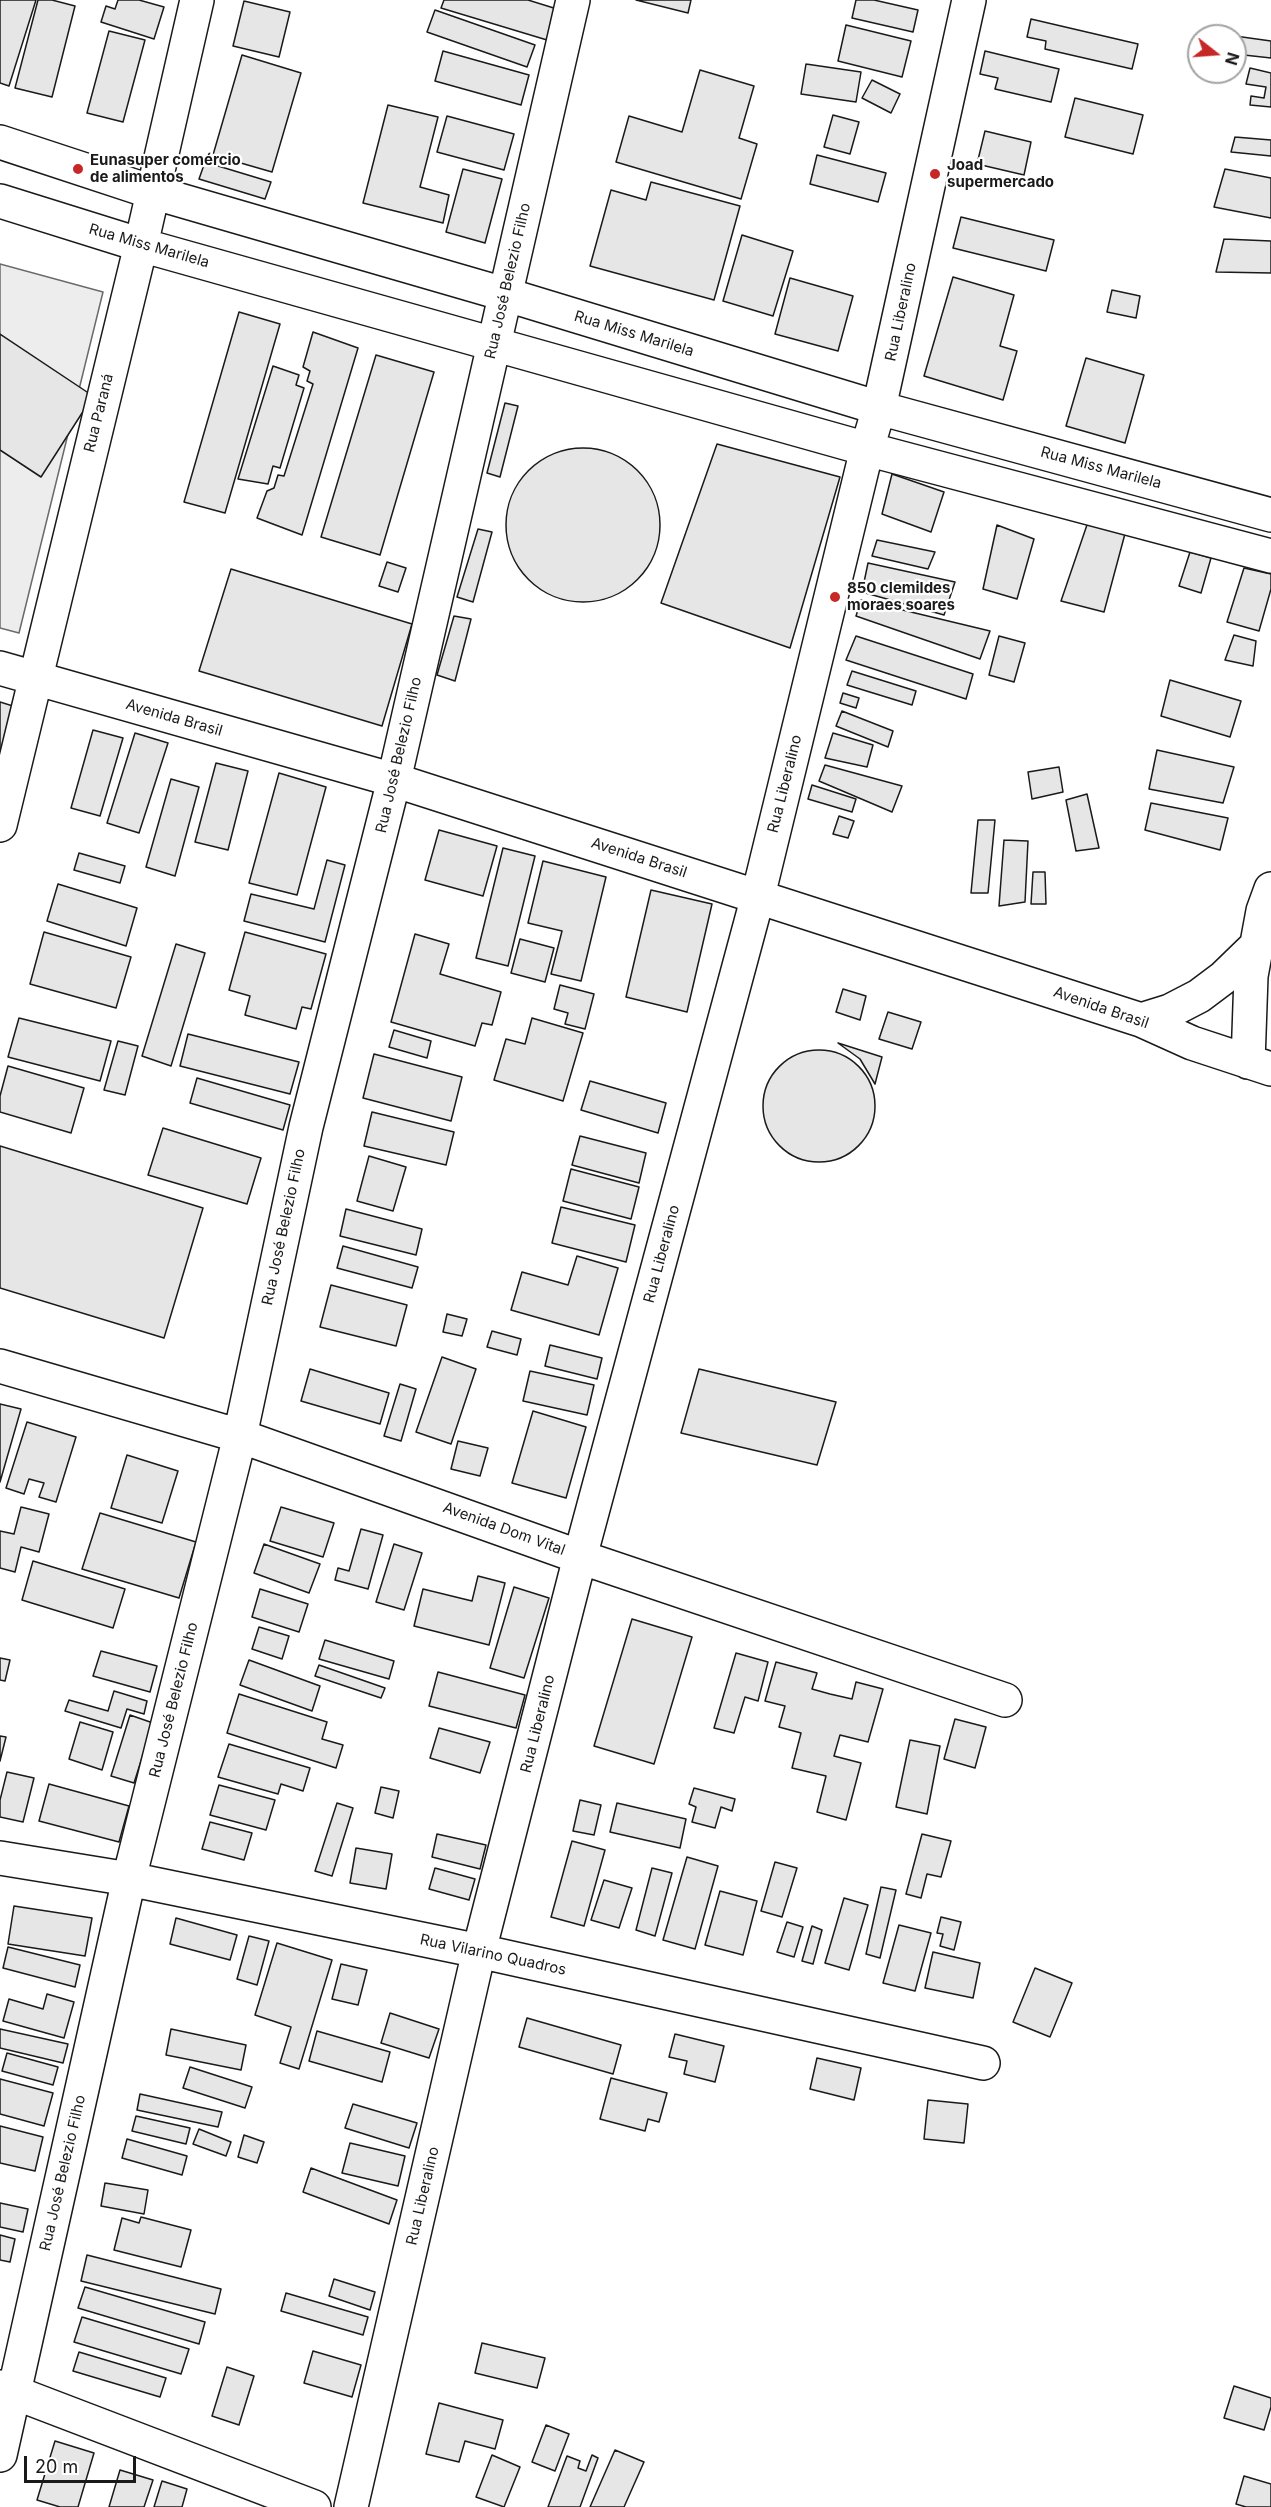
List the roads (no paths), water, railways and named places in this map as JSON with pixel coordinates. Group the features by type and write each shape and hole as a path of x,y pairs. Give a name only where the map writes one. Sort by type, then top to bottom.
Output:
{"street":[{"name":"Rua Paraná","path":"0,825 141,245 197,0"},
{"name":"Rua José Belezio Filho","path":"0,2455 7,2389 129,1879 240,1436 306,1127 394,780 573,0"},
{"name":"Rua Liberalino","path":"351,2507 479,1951 580,1557 758,896 879,408 969,0"},
{"name":"Rua Miss Marilela","path":"0,142 152,192 504,294 879,408 1271,515"},
{"name":"Rua Miss Marilela","path":"0,201 141,245 493,342 867,449 1271,556"},
{"name":"Avenida Brasil","path":"0,668 394,780 1141,1020 1192,1042 1259,1065"},
{"path":"1259,1065 1251,976 1263,911 1271,889"},
{"path":"1141,1020 1170,1011 1199,996 1256,947"},
{"name":"Avenida Dom Vital","path":"0,1366 240,1436 580,1557 1005,1700"},
{"name":"Rua Vilarino Quadros","path":"0,1858 129,1879 479,1951 983,2063"},
{"path":"7,2389 314,2507"}],"place":[{"name":"Eunasuper comércio de alimentos","path":"78,169"},
{"name":"Joad supermercado","path":"935,174"},
{"name":"850 clemildes moraes soares","path":"835,597"}]}
